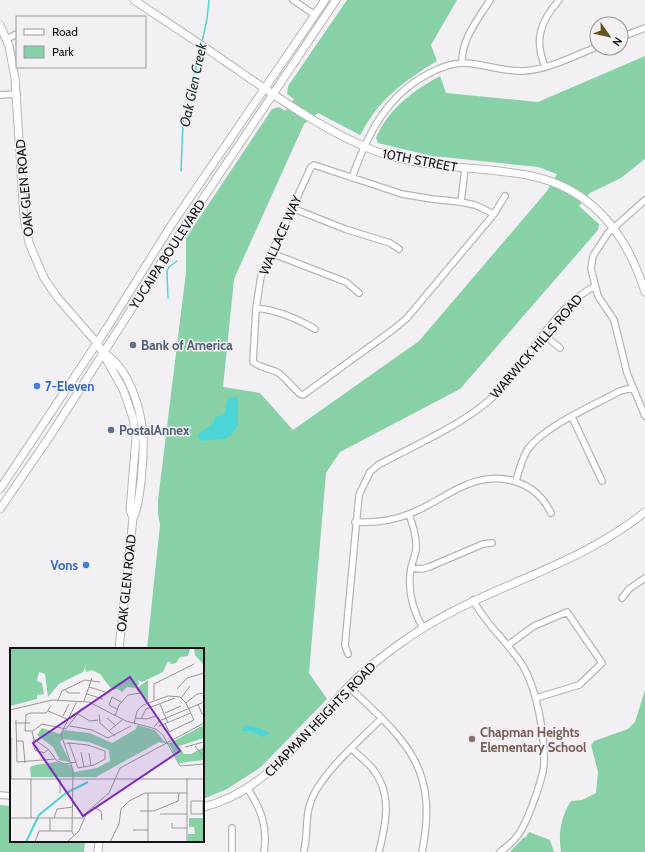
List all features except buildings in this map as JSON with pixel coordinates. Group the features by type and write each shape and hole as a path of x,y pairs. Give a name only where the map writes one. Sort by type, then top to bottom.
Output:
{"main road":[{"name":"10TH STREET","path":"134,0 318,124 363,146 395,158 423,164 526,175 558,184 585,200 602,213 614,226 628,248 645,292"},
{"name":"YUCAIPA BOULEVARD","path":"0,489 97,343 172,224 325,0"},
{"name":"YUCAIPA BOULEVARD","path":"0,509 50,436 188,221 336,0"},
{"name":"OAK GLEN ROAD","path":"0,25 6,39 14,68 17,94 24,217 33,256 50,288 104,353 123,389 133,418 136,437 130,510 133,518 119,648"},
{"name":"CHAPMAN HEIGHTS ROAD","path":"204,808 248,789 280,763 348,687 372,665 423,628 473,600 590,549 616,534 645,512"},
{"path":"98,852 99,842"}],"street":[{"path":"293,0 315,15"},
{"path":"462,63 462,53 465,42 490,0"},
{"path":"545,67 539,50 539,36 543,22 558,0"},
{"path":"629,34 645,28"},
{"path":"6,39 16,34"},
{"path":"352,178 363,146 376,122 389,104 403,91 438,68 462,63 507,71 522,71 545,67 589,49"},
{"path":"0,95 17,94"},
{"name":"WALLACE WAY","path":"494,214 475,205 402,194 314,165 311,167 261,276 256,308 253,362 257,366 276,372 289,381 300,394 303,395 407,318 494,214 505,196"},
{"path":"461,202 465,169"},
{"path":"644,204 614,226 598,245 593,256 591,269 598,296 614,320 623,360 632,388 645,416"},
{"path":"292,208 345,229 390,243 399,249"},
{"path":"271,253 346,282 359,293"},
{"name":"WARWICK HILLS ROAD","path":"348,654 345,645 355,522 359,495 370,472 378,465 480,408 497,393 573,300 595,286"},
{"path":"256,308 280,312 315,329"},
{"path":"544,335 560,348"},
{"path":"516,481 522,462 528,450 546,432 620,391 632,388"},
{"path":"572,417 602,481"},
{"path":"355,522 375,522 409,514 467,485 492,479 516,481 530,488 545,500 551,513"},
{"path":"409,514 416,540 416,551 409,582 411,602 423,628"},
{"path":"411,568 422,569 429,567 483,544 492,543"},
{"path":"622,598 629,589 645,578"},
{"path":"473,600 483,618 508,645 526,672 536,698 544,765 540,782 523,827 510,844 500,852"},
{"path":"508,645 534,626 567,612 602,663 579,685 536,698"},
{"path":"348,687 403,741 421,773 426,792 428,812 423,852"},
{"path":"304,850 307,839 308,811 313,796 321,783 351,748 381,719"},
{"path":"351,748 372,768 381,783 387,808 386,819 378,852"},
{"path":"248,789 259,805 265,825 264,852"},
{"path":"0,795 10,796"},
{"path":"232,828 232,852"}],"green space":[{"path":"347,0 457,0 431,45 437,61 403,83 393,92 376,111 360,135 318,113 304,124 234,279 223,387 260,393 293,430 419,341 547,191 557,174 538,167 432,156 378,143 376,138 387,118 411,94 440,76 446,93 538,102 645,56 645,159 621,178 590,193 579,206 599,224 598,230 460,389 340,452 326,473 309,673 327,699 261,767 227,789 204,799 204,648 147,648 160,525 158,500 186,272 186,238 272,109 279,107 285,111 294,99 287,94 288,86"},
{"path":"645,690 645,852 561,852 561,825 571,801 582,800 596,793 598,772 591,745 594,741 628,729 635,722"},
{"path":"0,805 10,806 10,842 85,842 84,852 0,852"},
{"path":"529,832 550,840 554,852 510,852 523,838 526,837"}],"water":[{"path":"233,397 238,398 238,425 232,434 225,439 200,441 198,434 213,424 215,417 224,415 227,400"},
{"path":"252,726 271,733 263,737 252,731 243,731 241,727"}],"waterway":[{"name":"Oak Glen Creek","path":"202,42 209,0"},
{"name":"Oak Glen Creek","path":"181,171 183,123 201,47"},
{"name":"Oak Glen Creek","path":"168,298 167,271 169,267 177,261"}],"place":[{"name":"Bank of America","path":"133,345"},
{"name":"7-Eleven","path":"37,386"},
{"name":"PostalAnnex","path":"111,430"},
{"name":"Vons","path":"86,565"},
{"name":"Chapman Heights Elementary School","path":"472,739"}]}
